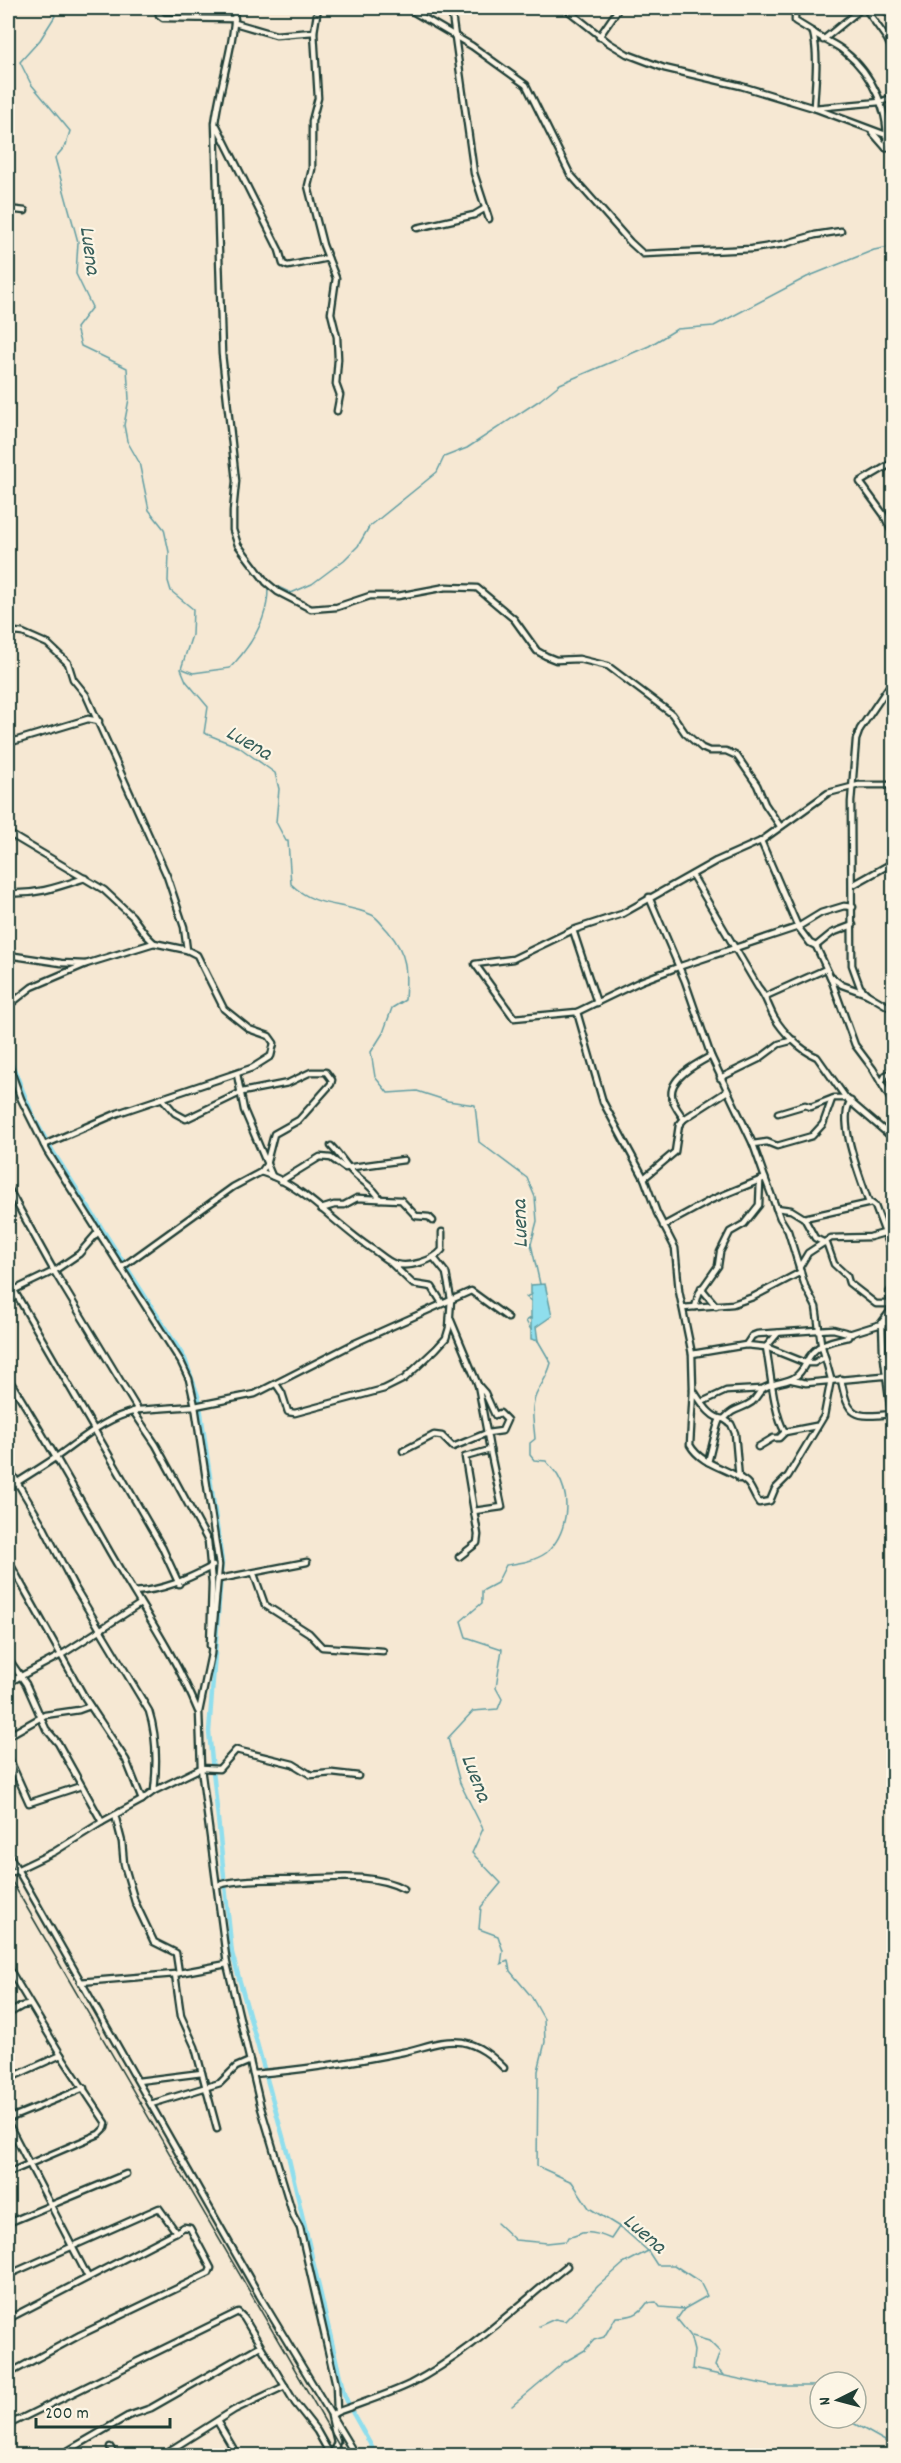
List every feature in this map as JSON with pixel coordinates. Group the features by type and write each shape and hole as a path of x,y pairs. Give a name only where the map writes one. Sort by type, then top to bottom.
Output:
{"street":[{"path":"158,8 160,17 163,18 235,21 268,34 285,36 314,32"},
{"path":"235,8 235,21 218,98 215,123 222,354 236,481 232,511 238,545 266,582 278,592 310,609 337,607 375,595 398,596 446,587 477,588 508,613 537,651 556,660 579,659 608,666 672,714 685,733 702,748 709,751 726,751 737,756 757,785 765,804 780,826"},
{"path":"318,8 314,32 318,98 312,121 312,169 308,186 328,258 335,272 336,286 331,313 337,337 336,384 340,395 337,411"},
{"path":"407,8 456,36 515,75 526,85 570,174 630,242 644,254 752,249 841,231"},
{"path":"451,8 474,173 489,219"},
{"path":"565,8 599,37 627,54 664,68 741,86 814,108 891,137"},
{"path":"599,37 619,8"},
{"path":"795,8 795,21 847,53 867,78 880,102 891,137 886,148 870,130"},
{"path":"823,40 864,8 883,33 894,53"},
{"path":"879,8 894,15"},
{"path":"813,32 816,55 814,108"},
{"path":"814,108 880,102 894,97"},
{"path":"215,123 279,250 283,264 288,266 328,258"},
{"path":"8,209 25,211"},
{"path":"417,228 474,215 484,209"},
{"path":"894,462 860,482 884,515 894,537"},
{"path":"8,631 23,633 45,642 65,659 74,679 86,695 167,876 184,927 187,950"},
{"path":"867,994 860,987 852,965 852,786 856,740 860,729 894,679"},
{"path":"8,743 88,719 99,721"},
{"path":"853,907 844,906 821,913 798,927 678,967 577,1012 514,1018 476,964 513,959 573,930 622,914 716,861 762,840 823,796 852,786 871,783 894,784"},
{"path":"8,833 86,878 123,906 154,943"},
{"path":"762,840 798,927 810,943 816,946 830,976 855,1045 894,1106"},
{"path":"853,885 894,862"},
{"path":"692,875 758,987 766,996 774,1016 794,1040 817,1057 826,1067 846,1098 894,1139"},
{"path":"8,893 40,892 86,878"},
{"path":"577,1012 603,1102 644,1178 663,1226 675,1248 692,1354 690,1445 708,1461 747,1483 759,1503 770,1501 775,1489 788,1476 826,1411 831,1379 821,1343 816,1307 800,1270 788,1231 763,1179 753,1144 720,1078 649,897"},
{"path":"844,906 852,897"},
{"path":"816,946 832,933 853,925"},
{"path":"573,930 597,1003"},
{"path":"8,1006 32,987 86,964 154,943 187,950 197,955 224,1010 249,1029 272,1038 274,1043 271,1056 237,1074 118,1113 44,1145"},
{"path":"8,955 61,963 86,964"},
{"path":"766,996 826,969"},
{"path":"830,976 842,985 867,994 894,1010"},
{"path":"720,1078 759,1059 778,1044 794,1040"},
{"path":"684,1119 672,1100 672,1090 685,1071 711,1056"},
{"path":"8,1063 21,1099 44,1145 181,1362 189,1379 219,1565 211,1654 199,1712 201,1768 227,1964 253,2074 293,2215 300,2228 336,2385 337,2412"},
{"path":"881,1083 894,1071"},
{"path":"122,1268 233,1187 261,1172 266,1166 274,1134 299,1120 332,1080 326,1072 311,1072 288,1083 242,1092 186,1119 175,1113 162,1098"},
{"path":"237,1074 244,1110 272,1176"},
{"path":"753,1144 767,1142 777,1146 812,1136 823,1124 838,1088"},
{"path":"644,1178 675,1152 679,1125 684,1119 726,1092"},
{"path":"778,1113 805,1105 811,1107 833,1099 846,1098"},
{"path":"851,1101 846,1112 850,1150 869,1203"},
{"path":"331,1146 349,1168 376,1192 380,1199"},
{"path":"281,1180 320,1157 331,1158 345,1168 404,1160"},
{"path":"261,1172 281,1180 321,1209 389,1262 413,1284 432,1287 442,1303"},
{"path":"663,1226 711,1200 763,1179"},
{"path":"695,1307 701,1288 718,1266 720,1252 730,1232 746,1222 759,1205 763,1179"},
{"path":"8,1188 204,1529 212,1566 209,1640 211,1654"},
{"path":"321,1209 344,1205 357,1198 401,1200 416,1216 429,1217 433,1221"},
{"path":"804,1218 869,1203 875,1206 894,1257"},
{"path":"776,1208 786,1209 804,1218 815,1238 825,1242 834,1264 847,1276 849,1283 876,1304 892,1304"},
{"path":"683,1308 716,1306 753,1297 800,1270 806,1256 825,1242 834,1238 870,1237 884,1233 888,1225 894,1221"},
{"path":"10,1291 54,1271 79,1254 98,1232"},
{"path":"389,1262 404,1266 434,1258 442,1250 442,1232"},
{"path":"276,1384 282,1393 288,1412 295,1413 384,1389 404,1379 446,1338 451,1299 446,1273 434,1258"},
{"path":"8,1280 10,1291 162,1547 178,1584"},
{"path":"841,1379 849,1410 857,1415 867,1416 891,1414 882,1322 891,1310 890,1293 894,1284"},
{"path":"701,1288 716,1306"},
{"path":"8,1488 94,1429 118,1416 136,1411 195,1406 255,1394 344,1348 471,1291 508,1318"},
{"path":"449,1316 478,1385 502,1507 474,1511"},
{"path":"702,1402 726,1391 761,1389 792,1380 799,1376 810,1354 821,1343 894,1320"},
{"path":"746,1346 754,1335 836,1329 852,1334"},
{"path":"766,1347 778,1333"},
{"path":"692,1354 746,1346 766,1347 806,1363 814,1363 825,1357"},
{"path":"766,1347 777,1413 785,1432"},
{"path":"792,1380 806,1383 894,1375"},
{"path":"8,1378 171,1653 199,1712"},
{"path":"403,1451 434,1435 442,1436 453,1447 487,1433 502,1431 507,1420 500,1413 495,1415 485,1393 478,1385"},
{"path":"708,1461 716,1436 717,1424 734,1409 754,1401 761,1389"},
{"path":"693,1390 713,1415 731,1424 735,1433 740,1479"},
{"path":"758,1447 773,1438 779,1438 785,1432 817,1426"},
{"path":"459,1557 477,1543 465,1457 490,1450"},
{"path":"8,1467 149,1711 156,1754 154,1791"},
{"path":"8,1560 90,1706 126,1760 142,1800"},
{"path":"219,1579 307,1562"},
{"path":"134,1592 152,1591 178,1584 212,1566 219,1565"},
{"path":"254,1574 265,1605 307,1632 322,1647 383,1650"},
{"path":"8,1683 61,1655 140,1604"},
{"path":"8,1658 22,1677 40,1718 58,1743 102,1822"},
{"path":"8,1736 40,1718 90,1706"},
{"path":"8,1874 54,1852 154,1791 201,1768 219,1769 234,1751 238,1750 292,1764 311,1775 332,1773 358,1776"},
{"path":"8,1756 29,1803 81,1786"},
{"path":"115,1815 125,1870 135,1902 154,1942 176,1953 181,2016 195,2048 217,2129"},
{"path":"8,1853 259,2295 356,2456"},
{"path":"218,1886 236,1881 274,1878 345,1877 390,1882 404,1889"},
{"path":"80,1982 177,1974 227,1964"},
{"path":"8,1966 60,2055 106,2123 105,2128 99,2134 8,2173"},
{"path":"8,2014 22,2006 29,2005"},
{"path":"253,2074 387,2055 450,2041 466,2043 479,2048 504,2068"},
{"path":"8,2079 60,2055"},
{"path":"151,2104 224,2082 234,2069 250,2061"},
{"path":"138,2081 202,2073"},
{"path":"84,2088 8,2121 88,2277"},
{"path":"8,2223 126,2174"},
{"path":"8,2275 158,2208 162,2209 176,2232"},
{"path":"8,2319 184,2227 190,2228 211,2268 209,2273 8,2374"},
{"path":"331,2416 421,2377 489,2331 567,2266"},
{"path":"8,2425 234,2313 241,2314 285,2386 332,2456"},
{"path":"59,2456 128,2416 151,2408 260,2346"},
{"path":"161,2456 245,2404 285,2386"},
{"path":"331,2416 337,2442 332,2456"},
{"path":"217,2421 237,2454"},
{"path":"110,2447 115,2456"}],"water":[{"path":"545,1284 552,1316 536,1327 538,1341 531,1339 531,1285"}],"waterway":[{"name":"Luena","path":"48,8 55,16 40,40 20,62 31,84 70,131 66,145 55,158 78,242 76,274 92,307 76,328 81,346 127,368 129,399 124,425 127,441 139,462 149,510 164,529 169,552 168,581 171,591 193,609 192,635 181,669 186,681 208,707 204,733 239,747 275,773 279,789 276,822 288,841 291,884 310,898 372,915 395,940 405,963 405,1000 392,1008 383,1033 371,1052 375,1077 388,1093 417,1091 448,1101 475,1105 479,1142 527,1178 535,1197 537,1221 531,1244 540,1284"},
{"path":"183,669 193,673 230,668 257,632 265,611 268,589 276,586 291,593 312,584 344,560 358,546 369,527 437,472 444,457 467,448 540,400 560,384 649,346 677,329 714,326 807,277 874,250 894,246"},
{"path":"8,1054 33,1116 50,1147 185,1359 199,1399 222,1562 209,1732 232,1953 288,2155 344,2394 377,2456"},
{"name":"Luena","path":"531,1301 526,1297 532,1294"},
{"name":"Luena","path":"531,1318 526,1321 531,1330"},
{"name":"Luena","path":"537,1339 551,1363 534,1400 535,1439 530,1443 530,1455 534,1460 546,1461 558,1476 565,1495 563,1527 559,1537 542,1556 506,1565 497,1583 482,1591 482,1603 461,1621 466,1637 502,1649 496,1688 502,1699 498,1709 473,1711 448,1738 460,1783 483,1829 472,1853 501,1883 481,1907 479,1929 498,1936 503,1951 501,1964 508,1961 510,1971 531,1996 544,2019 545,2042 538,2071 537,2166 572,2182 589,2208 623,2229 648,2251 657,2265 674,2265 700,2282 707,2296 684,2309 677,2319 690,2335 694,2351 692,2369 772,2386 808,2386"},
{"path":"497,2223 515,2240 547,2243 566,2241 568,2237 582,2233 597,2234 611,2239 619,2227"},
{"path":"539,2326 555,2319 565,2321 598,2286 623,2264 648,2251"},
{"path":"512,2406 563,2363 585,2350 594,2340 604,2337 616,2317 634,2315 647,2303 656,2302 660,2307 684,2309"},
{"path":"692,2336 709,2341 720,2352 715,2366 723,2375"},
{"name":"Luena","path":"865,2430 894,2446"}],"railway":[{"path":"8,1875 345,2456"}]}
